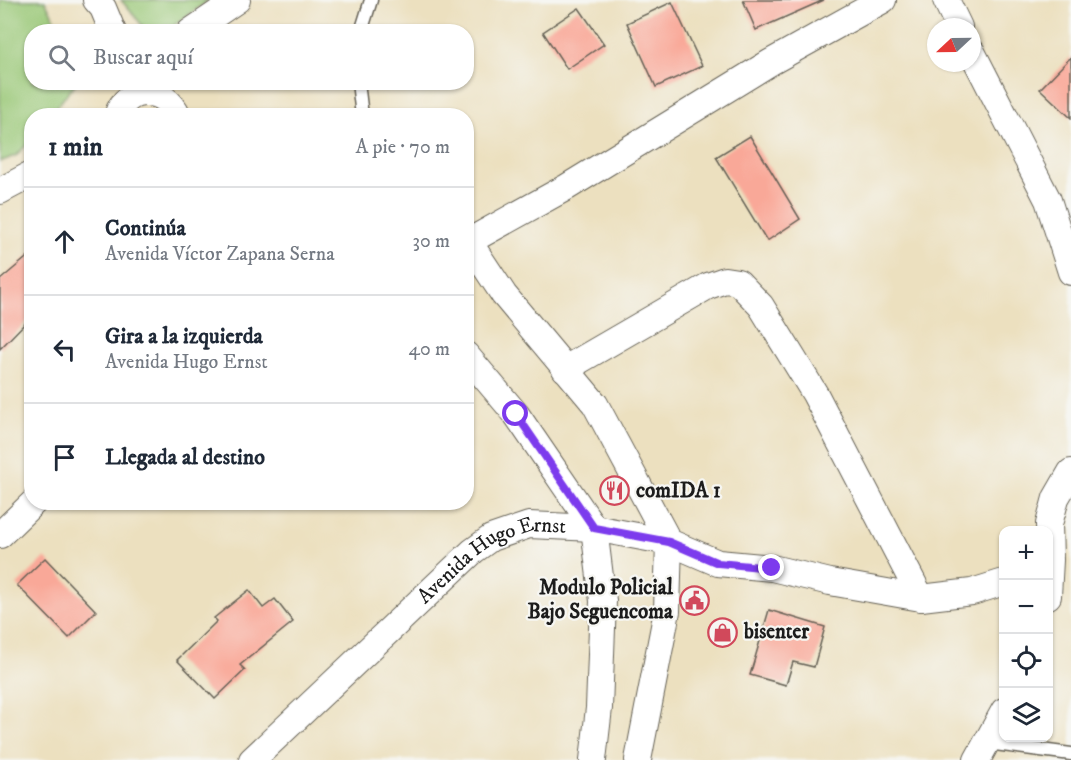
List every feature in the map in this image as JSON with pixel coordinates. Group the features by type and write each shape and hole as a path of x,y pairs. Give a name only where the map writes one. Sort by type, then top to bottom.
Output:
{"street":[{"path":"96,0 103,8 110,24"},
{"path":"202,24 237,0"},
{"path":"474,238 567,187 771,62 883,0"},
{"path":"946,0 955,18"},
{"path":"981,70 1047,200 1071,272"},
{"path":"119,108 133,90"},
{"path":"140,90 165,97 174,108"},
{"path":"0,191 24,178"},
{"path":"474,252 504,295 595,404 669,542 667,611 638,760"},
{"path":"565,369 708,286 725,280 738,282 761,306 815,394 921,598"},
{"path":"474,364 516,414 594,528 603,601 599,708 593,760"},
{"path":"1049,526 1056,498 1071,472"},
{"path":"0,536 26,510"},
{"name":"Avenida Hugo Ernst","path":"252,760 473,551 491,538 529,525 594,528 669,542 718,563 772,568 830,582 921,598 972,592 999,584"},
{"path":"1053,558 1071,544"},
{"path":"982,752 999,720"}],"lane":[{"path":"364,24 371,0"},
{"path":"359,90 361,108"},
{"path":"982,752 1071,754"}],"green space":[{"path":"0,0 45,0 57,24 24,24 24,90 70,90 56,108 24,108 24,148 17,155 0,162"},
{"path":"121,0 209,0 176,24 141,24"}],"building":[{"path":"743,0 824,0 756,30"},
{"path":"672,2 702,66 656,87 627,23"},
{"path":"579,8 604,44 567,69 543,32"},
{"path":"1071,57 1071,118 1040,89"},
{"path":"750,136 800,219 767,241 716,157"},
{"path":"24,260 24,324 0,349 0,280"},
{"path":"45,558 96,611 69,638 17,585"},
{"path":"249,590 263,608 275,599 293,622 240,665 245,670 215,699 177,660 217,621 214,618"},
{"path":"769,610 825,627 814,667 793,662 786,685 750,675"}],"place":[{"name":"comIDA 1","path":"615,491"},
{"name":"Modulo Policial Bajo Seguencoma","path":"694,600"},
{"name":"bisenter","path":"723,632"}],"route":[{"path":"516,414 594,528 669,542 718,563 772,568"}]}
